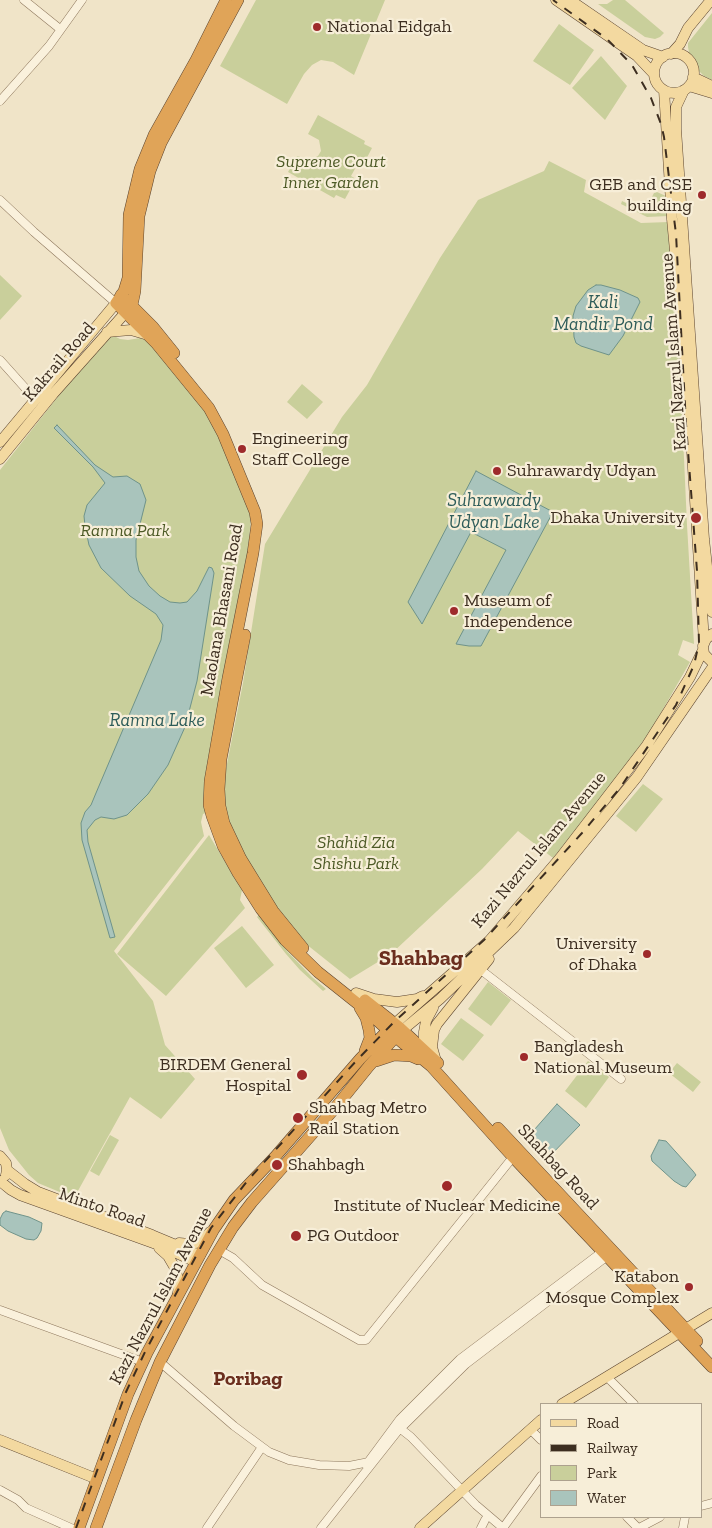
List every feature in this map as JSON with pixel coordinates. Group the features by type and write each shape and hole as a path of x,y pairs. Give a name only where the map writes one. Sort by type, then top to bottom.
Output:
{"highway":[{"path":"119,299 126,287 128,278 129,215 140,169 154,135 196,60 226,0"},
{"path":"151,332 139,295 137,270 139,216 150,170 161,143 238,0"},
{"path":"129,308 137,270"},
{"name":"Maolana Bhasani Road","path":"119,299 200,385 220,421 258,510 255,539 210,781 210,810 223,846 252,895 285,940 307,962 354,995 395,1030"},
{"path":"354,995 366,1018 369,1030 364,1062 394,1055 412,1056 433,1063"},
{"name":"Shahbag Road","path":"395,1030 433,1063 685,1333"},
{"name":"Kazi Nazrul Islam Avenue","path":"79,1528 125,1402 143,1362 178,1293 214,1229 234,1200 395,1030"},
{"name":"Kazi Nazrul Islam Avenue","path":"96,1528 136,1420 160,1362 210,1265 233,1227 252,1202 334,1108 364,1062"},
{"name":"Shahbag Road","path":"433,1063 513,1157 604,1254 685,1333"},
{"path":"198,1258 210,1265"},
{"path":"685,1333 712,1357"},
{"path":"685,1333 712,1367"}],"main road":[{"path":"556,0 643,61 654,74 659,86 664,90 670,93 689,84 712,86"},
{"path":"570,0 644,50 667,55 682,55"},
{"path":"654,74 655,67 680,44 688,28 711,0"},
{"path":"680,44 682,55 690,62 692,67 689,84"},
{"path":"689,84 712,93"},
{"name":"Kazi Nazrul Islam Avenue","path":"686,334 675,117 678,101 689,84"},
{"name":"Kazi Nazrul Islam Avenue","path":"395,1030 431,992 489,941 560,858 646,745 690,677 704,646 706,590 704,539 686,334 672,219 664,90"},
{"name":"Kakrail Road","path":"0,442 119,299"},
{"name":"Kakrail Road","path":"0,459 48,399 129,308"},
{"path":"107,332 131,330 151,332"},
{"name":"Kazi Nazrul Islam Avenue","path":"706,590 712,612"},
{"path":"712,634 704,646 706,657 712,662"},
{"name":"Kazi Nazrul Islam Avenue","path":"395,1030 440,999 502,941 566,867 637,777 712,668"},
{"path":"433,1063 432,1047 434,1030 437,1024 502,941"},
{"path":"354,995 374,1000 398,1002 417,998 431,992"},
{"path":"433,1063 424,1042 424,1032 431,1010 440,999"},
{"path":"0,1181 7,1170 6,1163 1,1155"},
{"name":"Minto Road","path":"7,1170 38,1192 198,1258"},
{"name":"Minto Road","path":"0,1181 5,1190 61,1211 151,1238"},
{"path":"178,1293 178,1274 172,1261 151,1238 157,1234 181,1243 190,1244 204,1240 214,1229"},
{"path":"574,1403 685,1333 712,1313"},
{"path":"564,1403 685,1333 712,1321"},
{"path":"429,1528 462,1494 540,1421"},
{"path":"420,1528 538,1434"},
{"path":"0,1440 97,1478"}],"street":[{"path":"24,0 60,29"},
{"path":"0,101 49,46 82,0"},
{"path":"0,200 102,290 119,299"},
{"path":"0,360 35,399"},
{"path":"481,970 621,1079"},
{"path":"219,1250 233,1258 262,1285 360,1340 366,1340 513,1157"},
{"path":"364,1472 366,1463 460,1359 473,1354 604,1254"},
{"path":"0,1310 143,1362"},
{"path":"160,1362 234,1426 262,1448 277,1456 304,1463 341,1466 376,1460"},
{"path":"611,1381 633,1403"},
{"path":"321,1528 364,1472 376,1460 396,1429"},
{"path":"396,1429 462,1494 503,1528 540,1477"},
{"path":"207,1528 262,1448"},
{"path":"0,1490 18,1500 26,1508 72,1528"},
{"path":"462,1494 485,1520 496,1528"},
{"path":"628,1518 638,1528 658,1518"},
{"path":"481,1528 485,1520"}],"green space":[{"path":"256,0 385,0 354,75 333,62 321,60 312,65 304,74 287,104 220,66"},
{"path":"613,0 625,0 664,33 655,39 645,37 598,4 607,4"},
{"path":"712,13 712,80 704,76 695,67 690,58 688,43"},
{"path":"559,24 594,50 570,85 533,61"},
{"path":"601,56 627,86 605,120 572,88"},
{"name":"Supreme Court Inner Garden","path":"318,115 365,141 364,144 372,148 361,169 356,167 351,176 356,179 345,199 336,195 334,198 288,172 297,156 310,160 318,156 321,151 319,140 308,134"},
{"name":"Suhrawardy Udyan","path":"549,161 586,180 584,192 641,223 669,222 677,303 694,644 683,640 678,655 690,662 654,725 623,771 553,858 518,831 482,869 391,954 350,979 306,944 282,916 235,841 223,799 225,774 243,683 265,544 342,417 367,385 440,258 478,200 544,171"},
{"path":"657,192 668,197 669,216 647,217 621,204 622,201 644,212 654,193"},
{"path":"0,275 22,296 0,320"},
{"name":"Ramna Park","path":"110,334 120,339 140,338 148,341 191,389 214,424 249,509 251,519 247,560 206,813 203,814 201,822 204,836 114,951 153,1001 165,1045 195,1079 161,1119 130,1097 74,1198 38,1183 29,1175 9,1150 0,1128 0,470 106,336"},
{"path":"302,384 323,402 307,419 287,402"},
{"path":"643,784 663,799 636,832 616,816"},
{"path":"209,835 242,890 240,900 245,908 166,996 117,954"},
{"path":"259,915 288,952 326,989 323,991 300,970 257,917"},
{"path":"242,926 274,965 246,988 214,948"},
{"path":"488,982 511,1000 491,1026 468,1009"},
{"path":"461,1018 484,1035 463,1061 441,1044"},
{"path":"588,1061 609,1077 586,1108 565,1091"},
{"path":"677,1063 701,1082 693,1092 669,1073"},
{"path":"110,1135 119,1140 99,1176 90,1171"}],"water":[{"name":"Kali Mandir Pond","path":"596,285 620,290 638,298 640,302 623,336 609,355 581,346 576,343 574,337 573,316 576,306 588,290"},
{"name":"Ramna Lake","path":"57,425 95,465 113,477 127,476 140,484 146,500 136,540 136,557 139,571 149,586 170,602 187,602 197,591 209,567 212,568 214,573 197,681 185,727 168,765 148,794 127,815 114,819 101,817 95,820 87,830 88,842 115,937 110,938 82,840 81,823 85,812 91,805 161,640 163,625 156,614 130,596 101,568 89,545 84,516 87,505 105,483 93,467 54,428"},
{"name":"Suhrawardy Udyan Lake","path":"476,471 553,512 481,646 469,646 456,644 506,550 471,532 422,624 408,602"},
{"path":"557,1104 580,1125 546,1160 527,1138"},
{"path":"659,1140 666,1141 696,1175 686,1187 674,1181 652,1161 651,1156"},
{"path":"6,1211 29,1217 42,1223 41,1231 37,1238 34,1240 26,1239 0,1225 0,1219"}],"railway":[{"path":"76,1528 126,1392 145,1352 211,1228 248,1180 358,1059 393,1023 484,940 582,833 620,788 676,705 694,665 699,643 697,571 686,424 676,234 664,137 651,98 632,65 607,39 553,0"}],"place":[{"name":"National Eidgah","path":"317,27"},
{"name":"GEB and CSE building","path":"702,195"},
{"name":"Engineering Staff College","path":"242,449"},
{"name":"Suhrawardy Udyan","path":"497,471"},
{"name":"Dhaka University","path":"696,518"},
{"name":"Museum of Independence","path":"454,611"},
{"name":"University of Dhaka","path":"647,954"},
{"name":"Bangladesh National Museum","path":"524,1057"},
{"name":"BIRDEM General Hospital","path":"302,1075"},
{"name":"Shahbag Metro Rail Station","path":"298,1118"},
{"name":"Shahbagh","path":"277,1165"},
{"name":"Institute of Nuclear Medicine","path":"447,1186"},
{"name":"PG Outdoor","path":"296,1236"},
{"name":"Katabon Mosque Complex","path":"689,1287"}],"district":[{"name":"Shahbag","path":"421,959"},
{"name":"Poribag","path":"248,1379"}],"park label":[{"name":"Shahid Zia Shishu Park","path":"356,853"}]}
